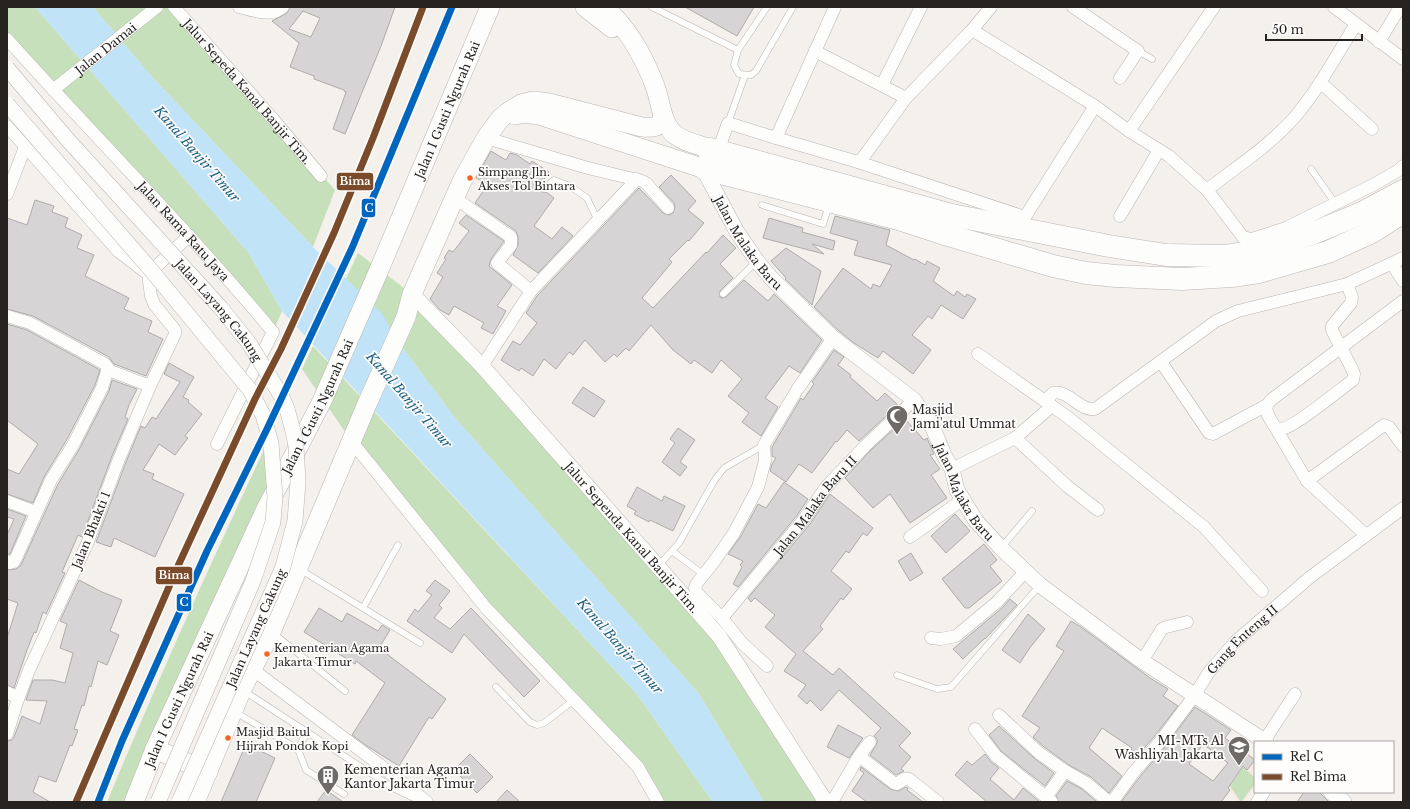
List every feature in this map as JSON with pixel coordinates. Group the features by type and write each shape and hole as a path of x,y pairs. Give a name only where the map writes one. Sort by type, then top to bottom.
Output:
{"highway":[{"path":"713,153 952,215 1109,246 1166,254 1225,256 1266,249 1311,234 1362,213 1403,190"},
{"path":"713,153 830,202 899,219 1053,266 1086,273 1116,276 1182,279 1232,276 1258,272 1345,245 1372,232 1403,212"}],"main road":[{"name":"Jalan I Gusti Ngurah Rai","path":"134,802 155,749 266,509 322,401 490,7"},
{"path":"585,7 613,28 628,43 651,77"},
{"path":"604,7 616,18 631,37 651,77 658,96 663,117 671,130 688,142 713,153"},
{"path":"195,802 234,712 242,689 271,632 367,404 406,317 412,294 455,198 488,135 500,119 513,108 533,101 549,103 649,128 661,124 663,117"},
{"path":"488,135 500,122 508,117 521,114 535,114 713,153"},
{"path":"155,749 208,772"}],"street":[{"name":"Jalur Sepeda Kanal Banjir Tim.","path":"174,7 321,176"},
{"path":"239,7 267,13 280,10 283,7"},
{"path":"776,138 835,7"},
{"path":"882,85 921,7"},
{"path":"858,162 862,159 906,98 972,30 991,7"},
{"path":"1073,7 1138,51 1120,78"},
{"path":"1129,131 1214,7"},
{"path":"1334,7 1403,59"},
{"path":"1379,42 1400,7"},
{"name":"Jalan Damai","path":"53,90 156,8"},
{"path":"1207,190 1273,139 1294,118 1320,82 1356,24"},
{"path":"972,30 1095,106 1129,131 1169,156 1207,190 1243,237 1252,239 1286,228 1376,184 1403,166"},
{"name":"Jalan Rama Ratu Jaya","path":"7,38 53,90 189,236 274,332 216,444"},
{"path":"815,51 906,98"},
{"name":"Jalan Layang Cakung","path":"7,68 68,140 224,313 249,343 274,384 287,409 291,424 296,446 298,482 295,521 283,567 179,802"},
{"path":"1320,82 1372,129"},
{"name":"Jalan Layang Cakung","path":"7,104 151,270 250,390 263,415 271,443 275,497 274,522 252,581 158,802"},
{"path":"713,153 728,123 858,162 1024,217 1095,106"},
{"path":"7,126 118,251 148,274 189,236"},
{"path":"488,135 588,168 637,179 646,183 668,208"},
{"path":"7,194 12,167 25,147"},
{"path":"1120,216 1159,150"},
{"name":"Jalan Malaka Baru","path":"713,153 708,176 737,232 757,261 771,278 833,338 914,400 933,428 952,469 956,490 976,521 1001,548 1040,585 1142,661 1265,741"},
{"path":"482,366 531,290 637,179"},
{"path":"455,198 511,237 511,245 497,263 531,290"},
{"path":"952,469 1015,438 1049,403 1053,393 1059,392 1090,409 1095,409 1216,321 1238,311 1347,284 1403,258"},
{"path":"1392,264 1403,281"},
{"name":"Jalan Bhakti 1","path":"7,734 18,698 29,670 87,544 119,459 150,386 175,334 173,326 154,304 148,274"},
{"path":"1275,427 1280,429 1286,428 1314,410 1353,380 1354,374 1352,369 1332,330 1332,326 1351,303 1352,297 1347,284"},
{"name":"Jalur Sependa Kanal Banjir Tim.","path":"412,294 482,366 718,636 826,802"},
{"path":"1161,362 1210,434 1213,434 1267,404 1403,302"},
{"path":"7,316 30,323 108,366 102,388 73,445 51,480 14,562 7,561"},
{"path":"767,666 742,643 722,618 697,593 695,588 697,583 734,533 758,487 766,461 764,445 797,390 833,338"},
{"path":"978,354 1069,418 1204,527 1262,591"},
{"path":"108,370 150,386"},
{"name":"Jalan Malaka Baru II","path":"722,618 804,519 826,487 865,446 914,400"},
{"path":"1267,404 1266,408 1268,416 1307,481 1366,535"},
{"path":"1307,481 1384,425 1389,427 1403,446"},
{"path":"353,438 486,608 638,767 658,802"},
{"path":"1015,438 1067,486 1098,510"},
{"path":"910,537 962,500"},
{"path":"7,501 36,512"},
{"name":"Gang Enteng II","path":"1112,802 1133,773 1159,743 1194,696 1209,672 1236,640 1309,578 1403,508"},
{"path":"931,638 941,639 956,636 997,602 1025,572"},
{"path":"1142,661 1162,629 1187,622"},
{"path":"252,668 380,765 426,802"},
{"path":"7,692 18,698"},
{"path":"1265,741 1295,694"},
{"path":"999,715 1039,753 1086,783 1109,802"},
{"path":"975,729 996,756 1049,800 1066,771"},
{"path":"832,802 859,756 870,742"},
{"path":"859,756 894,783 897,784 904,779 909,779 938,802"},
{"path":"1257,802 1263,793"},
{"path":"1332,793 1344,802"}],"lane":[{"path":"653,7 738,50"},
{"path":"768,7 738,50 734,66 739,74 751,75 760,66 793,7"},
{"path":"1138,51 1152,59"},
{"path":"728,123 745,75"},
{"path":"1311,169 1335,203"},
{"path":"544,188 554,180 570,186 587,198 598,221"},
{"path":"762,205 823,224 830,202"},
{"path":"723,294 757,261"},
{"path":"658,566 679,543 714,481 724,468 764,445"},
{"path":"1001,548 1032,511"},
{"path":"363,608 398,544"},
{"path":"672,551 704,575"},
{"path":"298,568 420,643"},
{"path":"897,675 937,689 951,687 1040,585"},
{"path":"271,632 345,691"},
{"path":"496,687 530,722 536,725 544,723 574,700"},
{"path":"242,689 248,695 395,790 426,802"},
{"path":"234,712 298,749 306,770 344,794"},
{"path":"298,749 307,732"}],"shaded area":[{"name":"MI-MTs Al Washliyah Jakarta","path":"1238,745 1254,757 1254,788 1243,802 1239,802 1229,788 1216,777"}],"green space":[{"path":"7,7 35,7 248,252 282,311 273,332 7,39"},
{"path":"93,7 174,7 335,190 313,247 151,76"},
{"path":"358,253 412,294 701,616 826,802 764,802 699,694 455,418 396,339 346,279"},
{"path":"313,346 636,693 713,802 658,802 638,767 486,608 352,442 302,369"},
{"path":"270,437 275,492 134,802 107,802 186,619"},
{"path":"1243,767 1254,777 1254,785 1241,802 1230,786"}],"water":[{"name":"Kanal Banjir Timur","path":"35,7 93,7 151,76 313,247 381,312 396,339 455,418 699,694 764,802 713,802 636,693 282,311 248,252"}],"building":[{"path":"290,7 395,7 381,46 345,134 333,129 346,92 314,79 314,76 290,67 299,43 272,21 287,13","holes":["303,11 320,18 311,37 289,29"]},
{"path":"685,7 754,7 737,36"},
{"path":"491,151 506,160 510,153 517,155 530,164 532,161 549,172 539,187 542,192 546,192 554,198 534,226 552,239 562,227 573,236 538,273 513,255 518,245 516,231 475,203 488,184 476,178"},
{"path":"671,175 696,201 688,210 704,223 689,241 688,240 669,259 672,262 642,298 653,308 723,235 736,248 720,264 733,278 720,291 720,297 726,297 744,280 768,301 774,294 822,340 800,373 789,366 765,398 778,407 761,436 742,422 749,413 728,396 742,379 721,360 712,373 694,360 691,364 673,350 651,325 629,351 626,348 617,357 614,354 605,362 585,340 573,355 569,352 556,369 544,359 533,376 521,368 519,371 501,360 513,341 520,345 537,323 526,313 537,296 639,188 663,213 669,215 673,213 675,207 674,203 659,187"},
{"path":"35,200 54,206 52,212 68,218 65,227 82,235 77,248 94,255 85,276 129,298 124,309 152,321 148,332 163,339 146,376 114,364 109,357 33,316 7,309 7,218 27,225"},
{"path":"466,215 504,241 491,259 489,266 512,285 497,306 506,311 493,334 481,328 484,323 454,306 449,315 440,310 430,299 443,277 437,273 446,259 444,258 449,250 453,252 469,231 459,223"},
{"path":"835,216 890,230 886,245 925,265 927,261 940,268 933,281 954,296 957,291 965,297 967,294 976,299 963,319 941,305 932,319 928,316 912,335 931,350 913,374 883,351 878,358 854,343 814,307 843,268 871,289 873,284 880,287 892,265 854,255 858,241 830,233"},
{"path":"769,218 803,228 802,232 835,241 833,250 812,244 824,254 763,238"},
{"path":"786,248 821,271 812,305 785,279 786,278 771,261"},
{"path":"7,324 27,330 100,370 95,385 66,441 44,477 33,503 7,494 7,469 19,474 38,444 7,420"},
{"path":"834,350 844,357 838,365 851,375 850,377 877,401 885,393 898,405 859,441 847,430 837,442 836,441 812,473 799,464 786,482 770,471 776,458 772,456 772,447 801,398 803,400 814,384 812,382"},
{"path":"169,363 194,377 183,397 189,400 188,402 202,414 185,436 188,438 175,455 159,444 143,470 154,474 152,479 184,494 155,557 114,538 111,547 96,542 141,426 145,428 152,417 156,419 180,382 164,374"},
{"path":"112,380 137,389 125,417 128,419 112,456 82,537 78,535 62,572 65,573 46,614 43,612 36,633 34,632 27,650 14,688 7,685 7,638 18,603 7,599 7,570 16,569 21,565 58,484 80,448 109,391"},
{"path":"583,387 605,401 594,417 572,403"},
{"path":"905,419 924,440 927,438 934,454 930,455 940,469 931,475 947,498 910,523 890,494 873,508 845,478 870,451"},
{"path":"678,428 695,440 680,462 687,467 680,476 662,462 675,443 670,439"},
{"path":"784,482 808,499 798,514 738,587 733,584 742,567 740,565 743,561 728,554 741,536 758,504 766,508"},
{"path":"637,487 662,501 664,496 685,506 673,531 650,520 649,522 634,514 636,511 627,506"},
{"path":"830,494 873,528 867,536 863,533 849,553 846,551 831,571 852,589 843,600 841,598 820,626 823,629 803,651 833,675 839,668 911,733 899,746 911,757 901,769 904,771 896,775 870,755 877,743 877,739 874,736 881,728 839,690 821,711 810,700 807,704 798,696 806,685 784,671 796,654 765,627 775,615 755,598 751,602 748,598 810,524"},
{"path":"7,509 26,516 10,554 7,554 7,535 14,519 7,517"},
{"path":"955,514 970,531 946,553 931,536"},
{"path":"984,544 997,560 990,566 1002,581 969,608 965,608 942,579"},
{"path":"911,553 923,573 910,581 898,561"},
{"path":"79,580 122,600 110,631 119,635 107,665 98,661 91,687 89,686 84,706 82,705 74,729 78,730 72,746 70,745 56,782 39,776 33,792 50,802 7,802 7,741 12,740 14,737 22,716 40,724 47,701 26,700 33,680 52,680 65,683 73,653 60,648 67,624 60,621"},
{"path":"435,580 450,591 439,605 442,608 434,618 450,629 471,608 540,681 524,697 464,634 452,653 407,621 415,609 418,612 432,595 426,591"},
{"path":"1010,599 1017,605 985,639 963,659 953,649 1002,608"},
{"path":"319,608 342,622 347,613 378,631 382,625 390,630 379,648 446,699 432,719 429,717 399,766 352,735 385,683 356,661 355,664 304,632"},
{"path":"1028,614 1045,629 1020,663 1002,650"},
{"path":"1071,621 1150,678 1168,689 1163,696 1178,706 1138,755 1131,749 1132,748 1102,728 1089,748 1122,776 1109,793 1091,777 1069,765 1044,747 1033,737 1040,728 1022,716 1064,651 1056,646"},
{"path":"1195,707 1231,730 1225,738 1254,759 1247,770 1243,766 1228,788 1230,790 1221,802 1121,802 1165,747","holes":["1203,744 1228,763 1213,781 1189,764"]},
{"path":"838,725 863,738 849,758 827,747"},
{"path":"999,726 1034,758 1054,773 1045,786 1001,751 989,735"},
{"path":"246,744 275,758 256,802 221,802"},
{"path":"470,754 493,777 477,793 454,770"},
{"path":"985,754 991,762 999,768 990,779 1014,800 1023,788 1040,802 987,802 955,775 967,761 972,765"},
{"path":"861,767 890,789 898,791 906,787 908,788 907,790 923,802 867,802 852,791 864,773 860,770"},
{"path":"1067,781 1082,789 1097,802 1059,802 1056,796"},
{"name":"Kementerian Agama Kantor Jakarta Timur","path":"326,790 343,802 317,802"},
{"path":"507,790 520,802 496,802"},
{"path":"1303,793 1320,793 1329,802 1297,802"}],"rail line":[{"name":"Bima","path":"76,802 178,566 255,399 281,349 334,233 373,138 423,7"},
{"name":"C","path":"98,802 122,741 207,551 267,429 352,248 452,7"}],"place":[{"name":"Simpang Jln. Akses Tol Bintara","path":"470,178"},
{"name":"Masjid Jami'atul Ummat","path":"897,436"},
{"name":"Kementerian Agama Jakarta Timur","path":"267,654"},
{"name":"Masjid Baitul Hijrah Pondok Kopi","path":"228,738"},
{"name":"MI-MTs Al Washliyah Jakarta","path":"1239,766"},
{"name":"Kementerian Agama Kantor Jakarta Timur","path":"328,796"}]}
